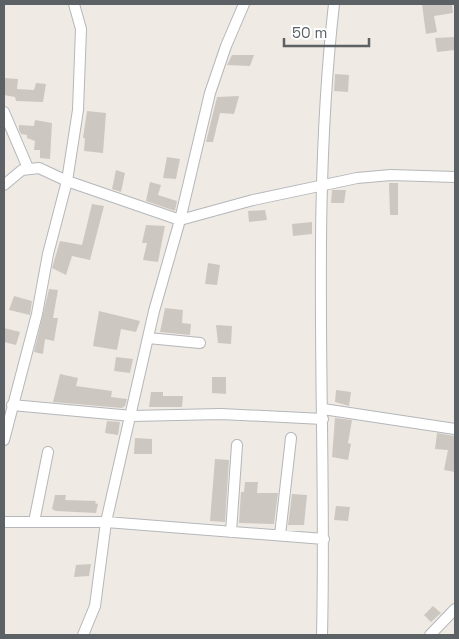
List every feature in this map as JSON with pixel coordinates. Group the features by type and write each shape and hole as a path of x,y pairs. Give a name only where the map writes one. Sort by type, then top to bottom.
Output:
{"street":[{"path":"4,440 37,314 48,254 67,181 78,110 81,29 74,4"},
{"path":"83,635 95,606 106,522 132,416 148,338 180,220 210,94 226,46 244,4"},
{"path":"322,635 324,539 320,184 334,4"},
{"path":"4,112 28,168"},
{"path":"4,185 22,170 39,168 67,181 180,220 320,184 357,178 391,175 455,177"},
{"path":"148,338 200,343"},
{"path":"12,405 132,416 323,414 455,429"},
{"path":"280,535 291,438"},
{"path":"231,532 237,445"},
{"path":"34,522 48,452"},
{"path":"4,522 106,522 324,539"},
{"path":"430,635 455,609"}],"building":[{"path":"422,4 452,4 453,13 434,16 437,32 426,34"},
{"path":"455,37 455,50 437,52 435,38"},
{"path":"232,55 254,55 250,66 227,65"},
{"path":"335,74 349,75 348,92 334,91"},
{"path":"4,78 18,79 17,89 34,90 36,83 46,84 43,102 16,101 15,97 4,95"},
{"path":"239,96 234,114 220,113 213,142 206,142 217,97"},
{"path":"87,111 106,113 103,153 84,151 85,138 83,138"},
{"path":"35,120 52,123 50,159 40,158 40,150 34,150 35,141 27,138 27,135 21,134 19,130 19,125 34,126"},
{"path":"167,157 180,159 176,179 163,178"},
{"path":"116,170 125,173 121,192 112,189"},
{"path":"150,182 161,185 158,195 177,201 175,211 146,201"},
{"path":"389,183 398,183 398,215 390,215"},
{"path":"332,190 346,190 344,203 331,203"},
{"path":"92,204 104,206 90,260 72,256 66,275 52,268 60,241 82,245"},
{"path":"265,210 267,220 249,222 248,211"},
{"path":"312,222 312,234 293,236 292,224"},
{"path":"146,225 165,226 158,262 143,260 147,243 142,243"},
{"path":"208,263 220,265 217,285 205,284"},
{"path":"49,289 58,290 53,318 58,318 54,341 45,339 43,354 34,352"},
{"path":"14,296 32,301 30,315 9,310"},
{"path":"165,308 183,310 182,323 191,324 190,335 160,332"},
{"path":"99,311 140,321 136,332 121,329 117,350 93,346"},
{"path":"216,325 232,326 231,344 218,343"},
{"path":"4,328 20,332 16,345 4,342"},
{"path":"116,357 133,359 130,373 114,371"},
{"path":"60,374 78,378 76,386 112,391 111,397 127,399 125,406 122,408 53,402"},
{"path":"212,377 226,377 226,394 212,393"},
{"path":"336,390 351,392 349,406 335,402"},
{"path":"151,392 163,392 163,396 183,396 182,407 149,407"},
{"path":"335,418 352,420 348,443 351,444 348,460 332,457"},
{"path":"107,421 120,422 118,435 105,433"},
{"path":"437,433 455,436 455,472 444,470 448,450 435,449"},
{"path":"135,438 152,439 152,454 134,454"},
{"path":"215,459 229,460 225,522 210,521"},
{"path":"245,482 258,482 257,493 278,493 274,524 239,523 241,492 244,492"},
{"path":"292,494 307,495 304,525 288,525"},
{"path":"55,495 66,495 65,500 96,501 95,503 98,504 96,513 56,511 52,509"},
{"path":"336,506 350,507 348,521 334,520"},
{"path":"91,564 89,576 74,577 76,565"},
{"path":"433,606 441,613 431,622 424,615"}]}
